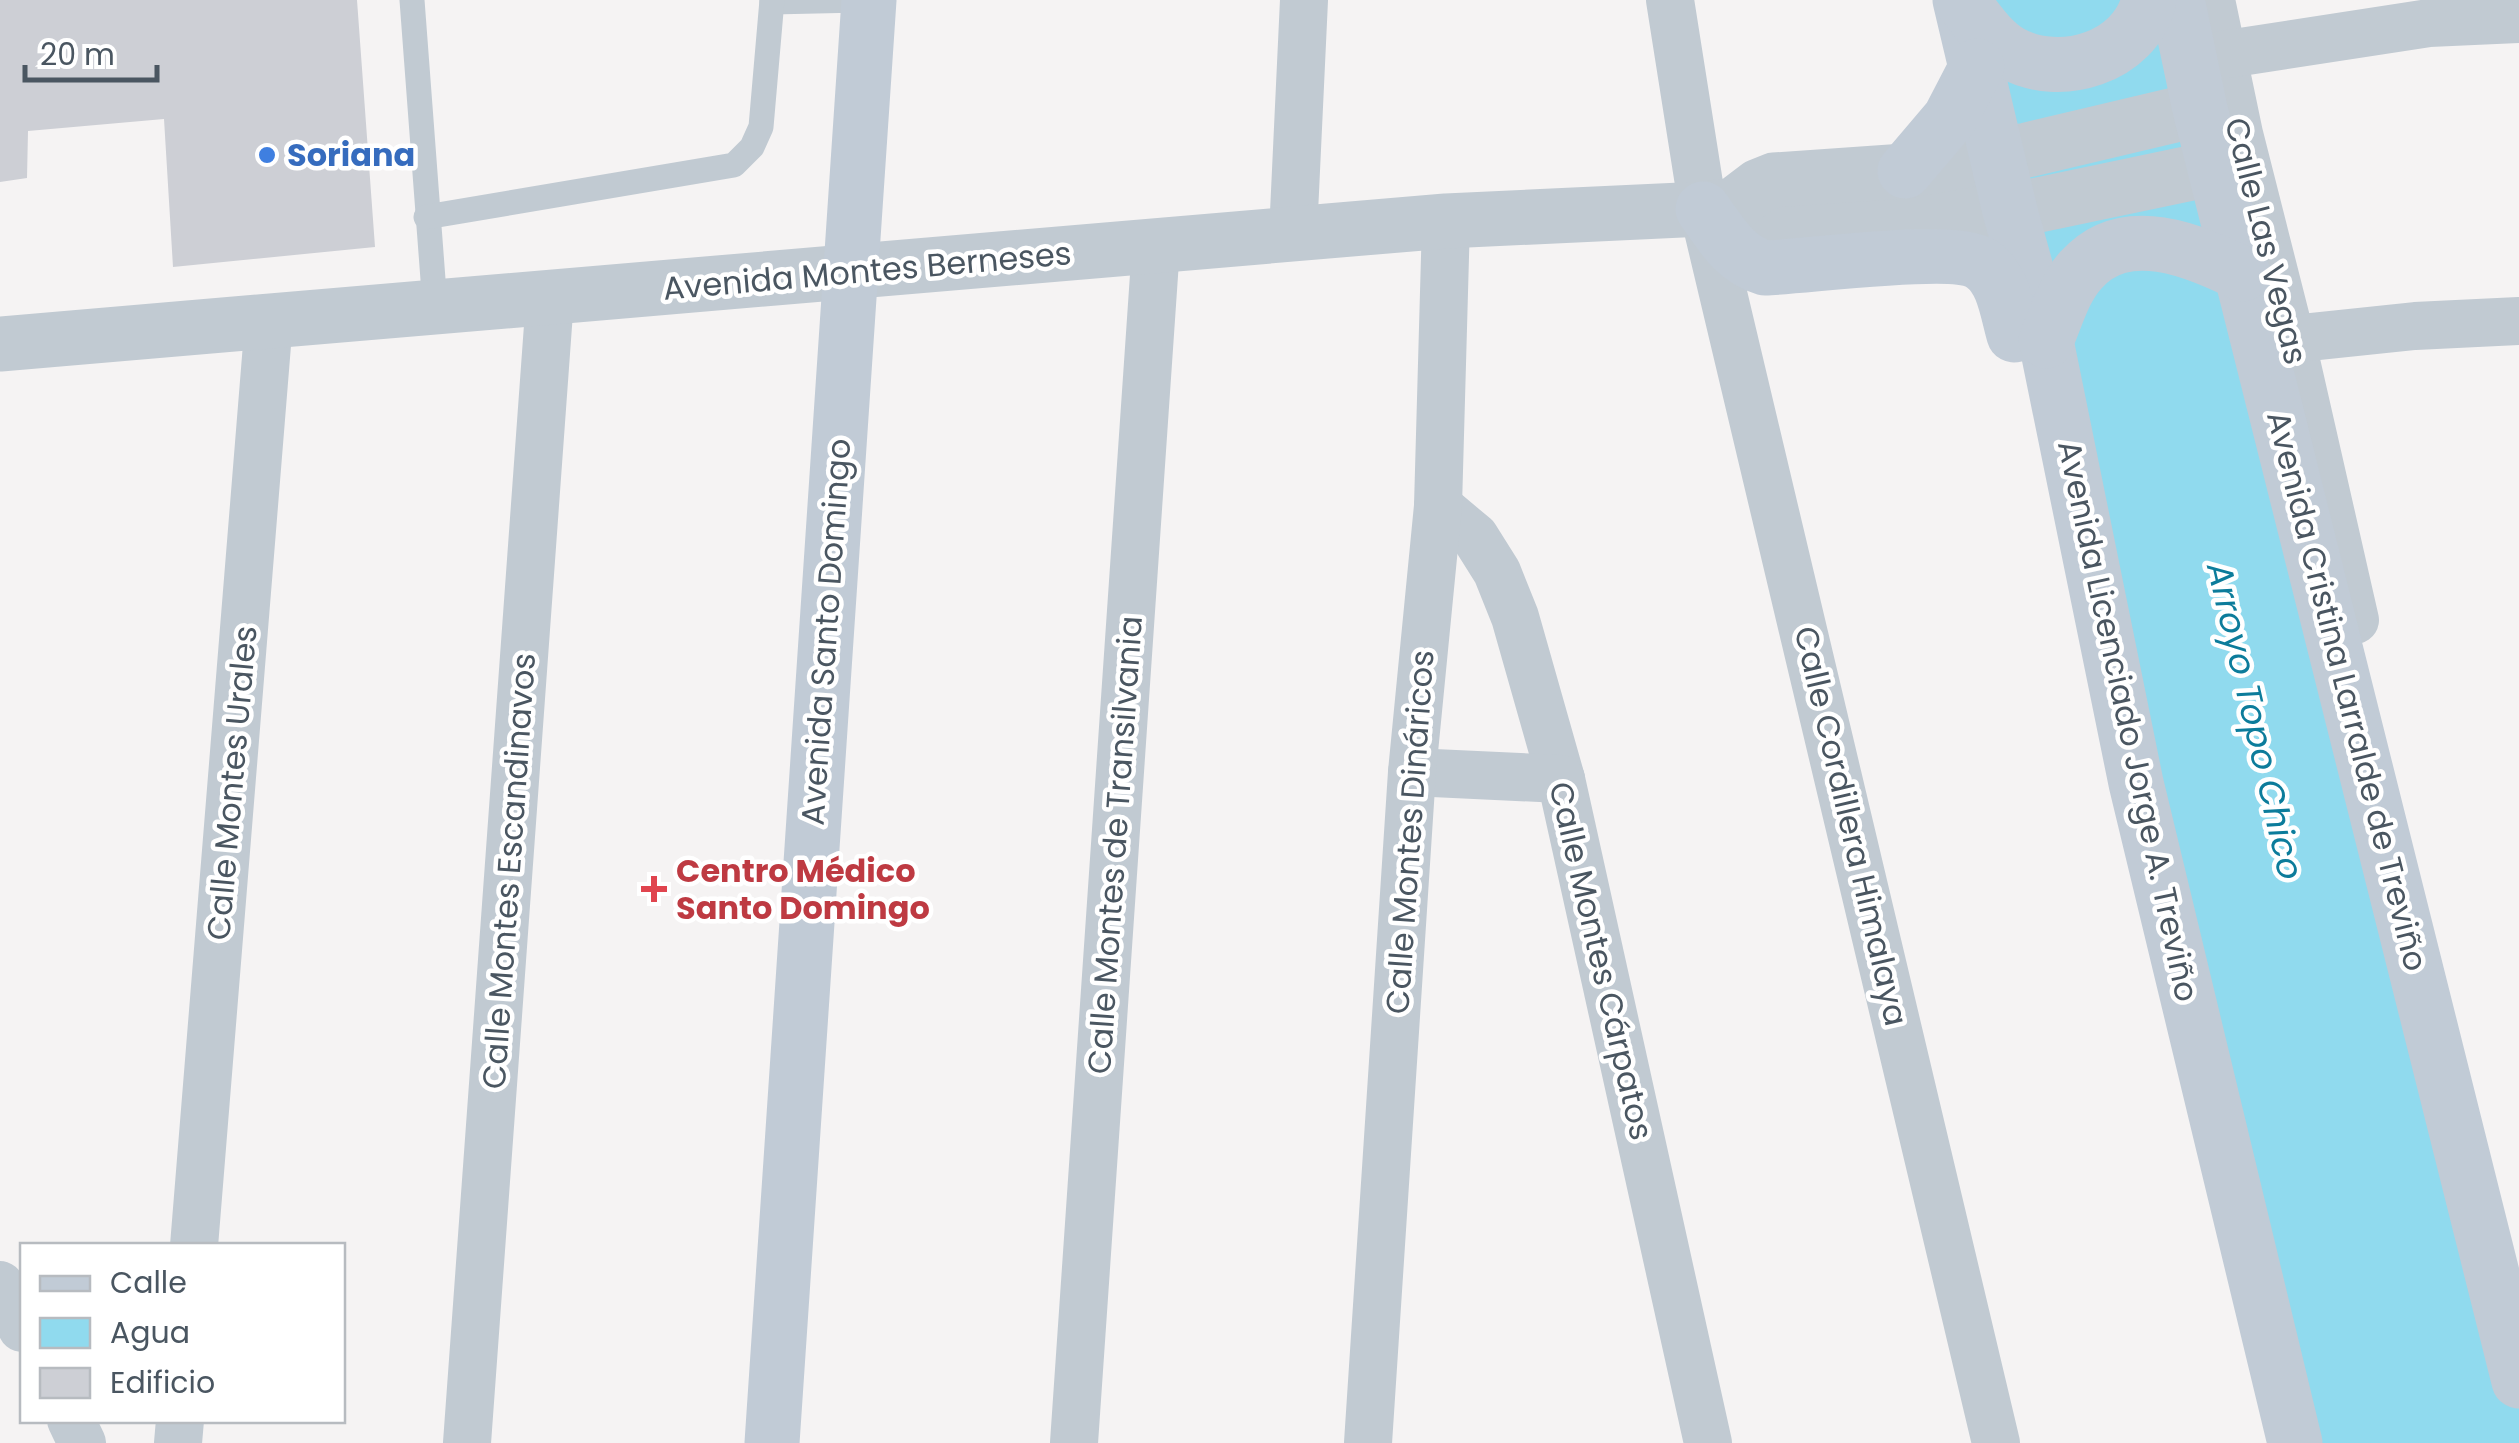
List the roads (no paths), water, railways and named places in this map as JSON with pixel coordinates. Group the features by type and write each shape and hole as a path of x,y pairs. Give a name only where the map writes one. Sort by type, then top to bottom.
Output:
{"main road":[{"name":"Avenida Santo Domingo","path":"772,1443 869,0"},
{"name":"Avenida Licenciado Jorge A. Treviño","path":"1961,0 1991,58 2054,322 2136,783 2295,1443"},
{"path":"1905,171 1950,118 1991,58 2062,64 2095,59 2136,30 2158,3"},
{"name":"Avenida Cristina Larralde de Treviño","path":"2158,3 2398,893 2519,1381"},
{"path":"1719,208 1731,249 1750,264 1765,268 1953,256 1986,266 2002,288 2108,702 2136,783"},
{"path":"2054,322 2082,268 2133,243 2152,242 2226,266"}],"street":[{"path":"1293,234 1304,0"},
{"name":"Calle Cordillera Himalaya","path":"1670,0 1996,1443"},
{"name":"Calle Las Vegas","path":"2211,0 2402,838 2404,865 2398,893"},
{"path":"2221,55 2437,11 2519,18"},
{"name":"Avenida Montes Berneses","path":"1719,208 1774,180 1905,171 2012,153 2187,112"},
{"name":"Avenida Montes Berneses","path":"0,344 1446,221 1719,208 1757,223 1778,226 2025,208 2203,171"},
{"name":"Calle Montes Dináricos","path":"1368,1443 1412,772 1438,506 1446,221"},
{"name":"Calle Montes de Transilvania","path":"1074,1443 1156,246"},
{"name":"Calle Montes Escandinavos","path":"467,1443 550,298"},
{"name":"Calle Montes Urales","path":"194,1243 270,320"},
{"path":"2290,339 2416,326 2519,321"},
{"name":"Calle Montes Cárpatos","path":"1438,506 1475,537 1497,572 1516,616 1561,778 1708,1443"},
{"path":"1412,772 1561,778"},
{"path":"0,1285 20,1324"}],"lane":[{"path":"412,0 435,306"},
{"path":"426,216 734,165 758,139 772,1 862,0"}],"water":[{"name":"Arroyo Topo Chico","path":"1960,0 2178,0 2519,1381 2519,1443 2295,1443"}],"place":[{"name":"Soriana","path":"267,155"},
{"name":"Centro Médico Santo Domingo","path":"654,889"}]}
